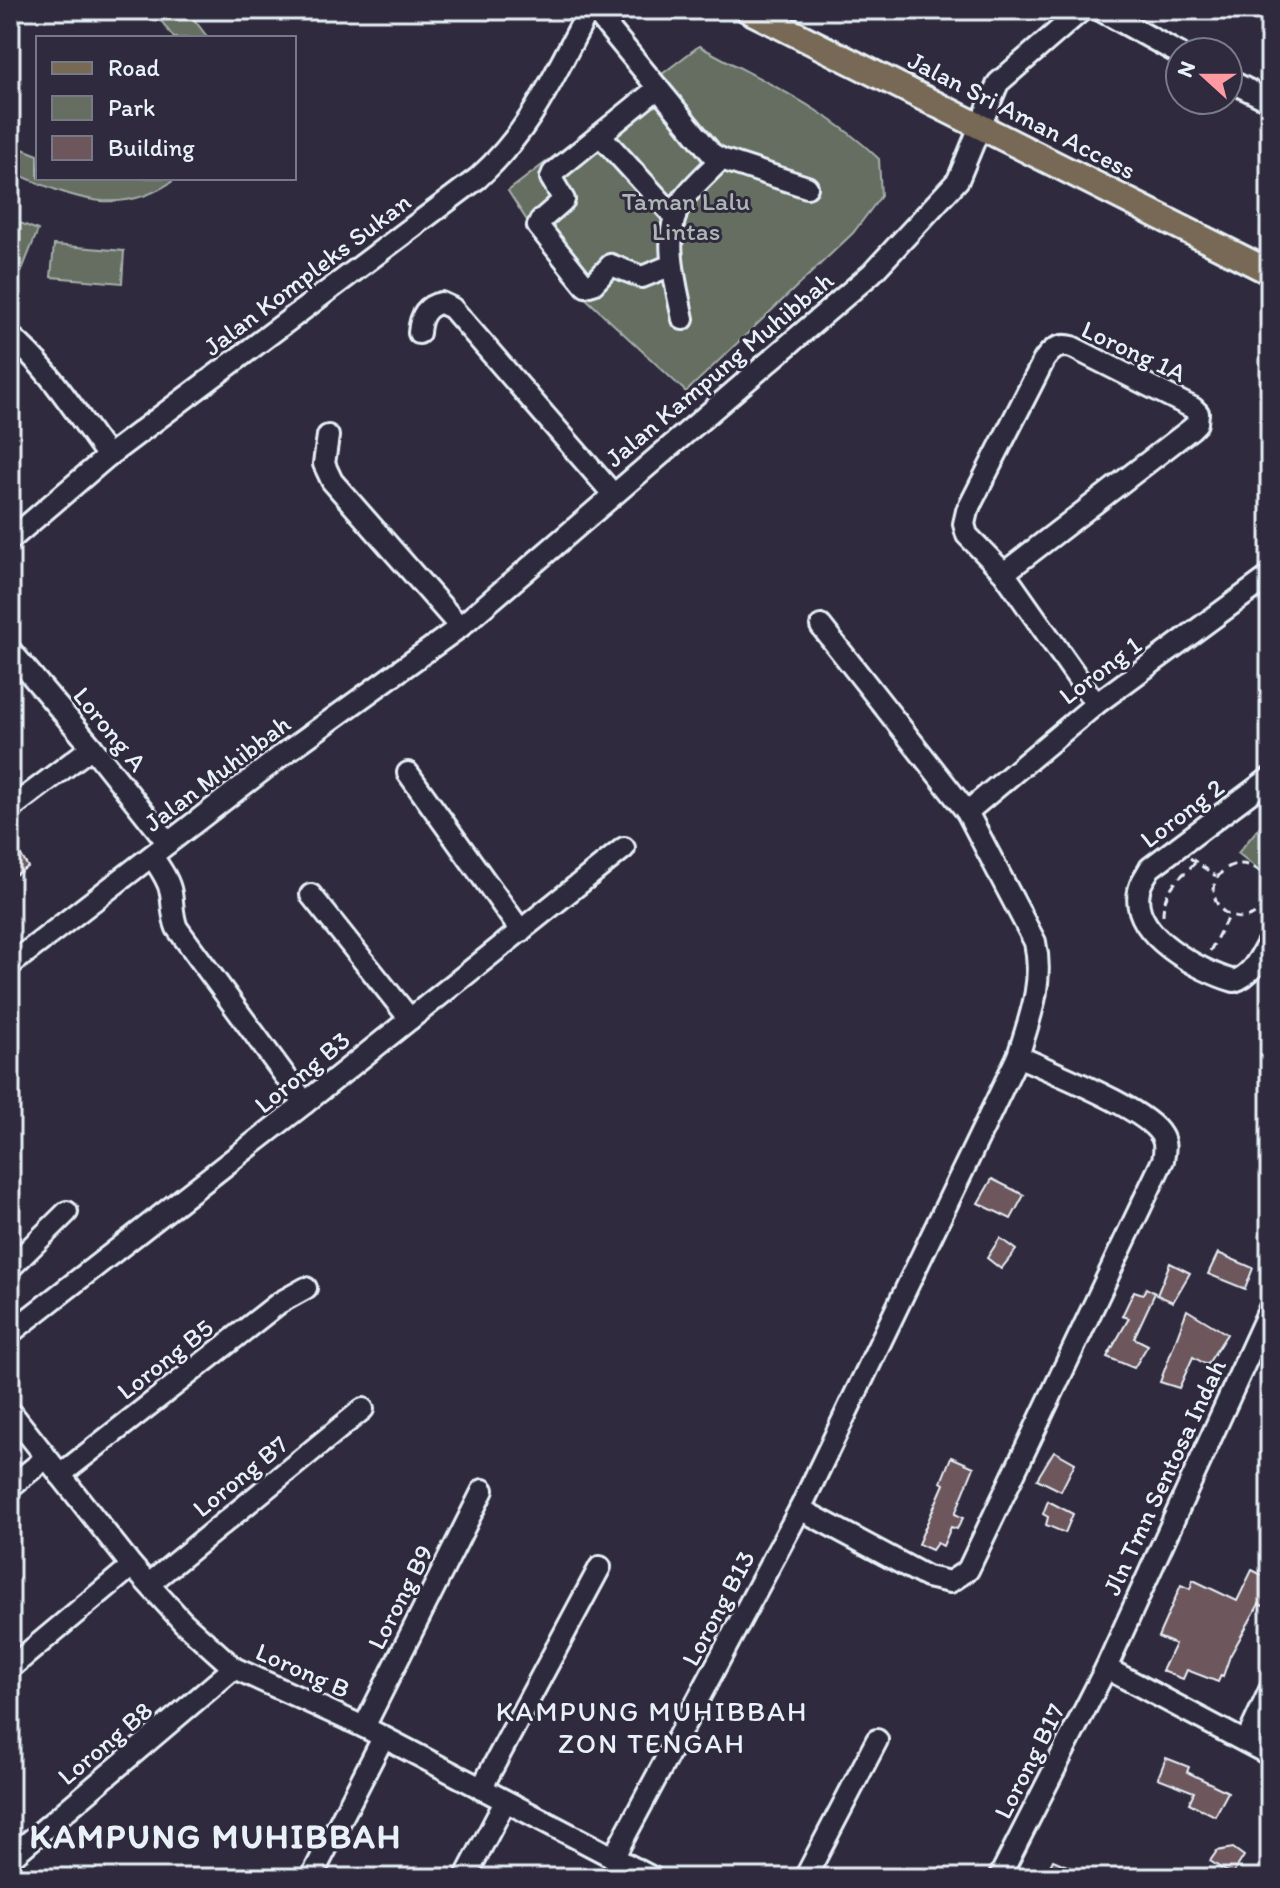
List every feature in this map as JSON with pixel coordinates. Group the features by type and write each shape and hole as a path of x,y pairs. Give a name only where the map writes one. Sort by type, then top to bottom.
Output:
{"main road":[{"name":"Jalan Sri Aman Access","path":"748,10 1270,272"}],"street":[{"path":"592,10 712,154 807,187"},
{"name":"Jalan Kompleks Sukan","path":"10,540 108,456 478,178 516,140 541,103 592,10"},
{"name":"Jalan Kampung Muhibbah","path":"460,627 872,273 958,180 998,83 1082,10"},
{"path":"1100,10 1164,45"},
{"path":"658,88 552,175 564,200 541,220 539,228 586,286 593,284 611,265 642,277 672,265"},
{"path":"1244,88 1270,101"},
{"path":"601,136 675,217"},
{"path":"683,319 672,265 675,217 682,202 721,159"},
{"path":"419,333 420,319 430,308 441,303 452,308 613,494"},
{"path":"10,336 38,364 108,456"},
{"name":"Lorong 1A","path":"1004,573 1191,429 1197,423 1198,413 1113,366 1065,345 1050,352 967,511 964,524 967,535 1004,573 1096,704"},
{"path":"328,436 324,464 332,481 460,627"},
{"name":"Lorong 1","path":"967,812 1096,704 1270,576"},
{"name":"Lorong B13","path":"613,1858 800,1509 1018,1056 1039,984 1040,961 1035,942 967,812 821,626"},
{"name":"Jalan Muhibbah","path":"10,965 281,756 460,627"},
{"name":"Lorong A","path":"10,650 92,747 160,849 177,928 305,1103"},
{"path":"10,809 92,747"},
{"path":"408,773 521,931"},
{"name":"Lorong 2","path":"1266,932 1255,964 1239,980 1219,977 1206,960 1173,953 1152,932 1139,907 1138,895 1150,868 1270,778"},
{"name":"Lorong B3","path":"10,1333 624,848"},
{"path":"311,895 410,1019"},
{"path":"800,1509 927,1577 950,1582 968,1570 1015,1474 1165,1150 1162,1136 1145,1118 1018,1056"},
{"path":"10,1268 67,1212"},
{"name":"Lorong B5","path":"60,1475 279,1303 306,1288"},
{"name":"Jln Tmn Sentosa Indah","path":"1106,1668 1270,1308"},
{"name":"Lorong B7","path":"149,1584 363,1409"},
{"name":"Lorong B","path":"10,1411 132,1566 183,1622 234,1668 364,1727 643,1876"},
{"path":"10,1487 46,1458"},
{"name":"Lorong B9","path":"364,1727 483,1490"},
{"path":"10,1668 132,1566"},
{"path":"481,1789 600,1567"},
{"name":"Lorong B8","path":"10,1858 234,1668"},
{"path":"1106,1668 1270,1755"},
{"name":"Lorong B17","path":"999,1878 1106,1668"},
{"path":"1246,1742 1270,1690"},
{"path":"311,1878 383,1738"},
{"path":"805,1878 877,1740"},
{"path":"465,1878 505,1802"}],"path":[{"path":"1178,848 1218,877"},
{"path":"1169,923 1163,914 1165,899 1172,885 1195,863"},
{"path":"1239,864 1256,868 1266,881 1268,898 1264,906 1259,912 1244,918 1229,915 1214,894 1218,877 1231,866 1239,864"},
{"path":"1264,906 1270,911 1266,932"},
{"path":"1206,960 1229,915"},
{"path":"1206,960 1219,957"}],"green space":[{"path":"138,10 187,10 206,36 172,36 162,22"},
{"name":"Taman Lalu Lintas","path":"699,46 793,96 859,141 879,159 881,196 853,233 686,392 564,278 508,191"},
{"path":"10,144 36,154 36,180 174,180 135,199 94,200 73,196 10,171"},
{"path":"10,219 38,230 20,275 10,271"},
{"path":"54,245 124,251 122,283 51,277"},
{"path":"1270,814 1270,879 1238,853"}],"building":[{"path":"10,837 28,867 10,878"},
{"path":"992,1179 1024,1195 1011,1219 978,1203"},
{"path":"1000,1238 1016,1250 1001,1269 987,1258"},
{"path":"1218,1253 1253,1268 1245,1289 1208,1274"},
{"path":"1170,1263 1190,1273 1173,1302 1157,1295"},
{"path":"1146,1288 1155,1293 1134,1338 1148,1345 1134,1368 1107,1357 1129,1318 1122,1316 1134,1291 1143,1294"},
{"path":"1187,1310 1227,1334 1207,1365 1193,1357 1179,1388 1160,1382"},
{"path":"1054,1451 1075,1463 1061,1491 1037,1479"},
{"path":"951,1457 974,1467 955,1514 963,1518 957,1529 951,1527 943,1546 937,1543 932,1550 918,1544 944,1484 941,1482"},
{"path":"1048,1501 1073,1514 1065,1533 1046,1525 1048,1517 1043,1514"},
{"path":"1252,1570 1270,1579 1270,1609 1259,1604 1218,1682 1187,1670 1183,1679 1162,1671 1175,1644 1158,1637 1181,1585 1190,1589 1193,1580 1237,1601"},
{"path":"1166,1758 1189,1767 1187,1772 1228,1792 1215,1816 1189,1803 1194,1792 1158,1778"},
{"path":"1233,1848 1244,1856 1232,1875 1210,1861 1217,1851"},
{"path":"1053,1860 1095,1878 1044,1878"}],"district":[{"name":"KAMPUNG MUHIBBAH ZON TENGAH","path":"652,1727"},
{"name":"KAMPUNG MUHIBBAH","path":"216,1836"}]}
